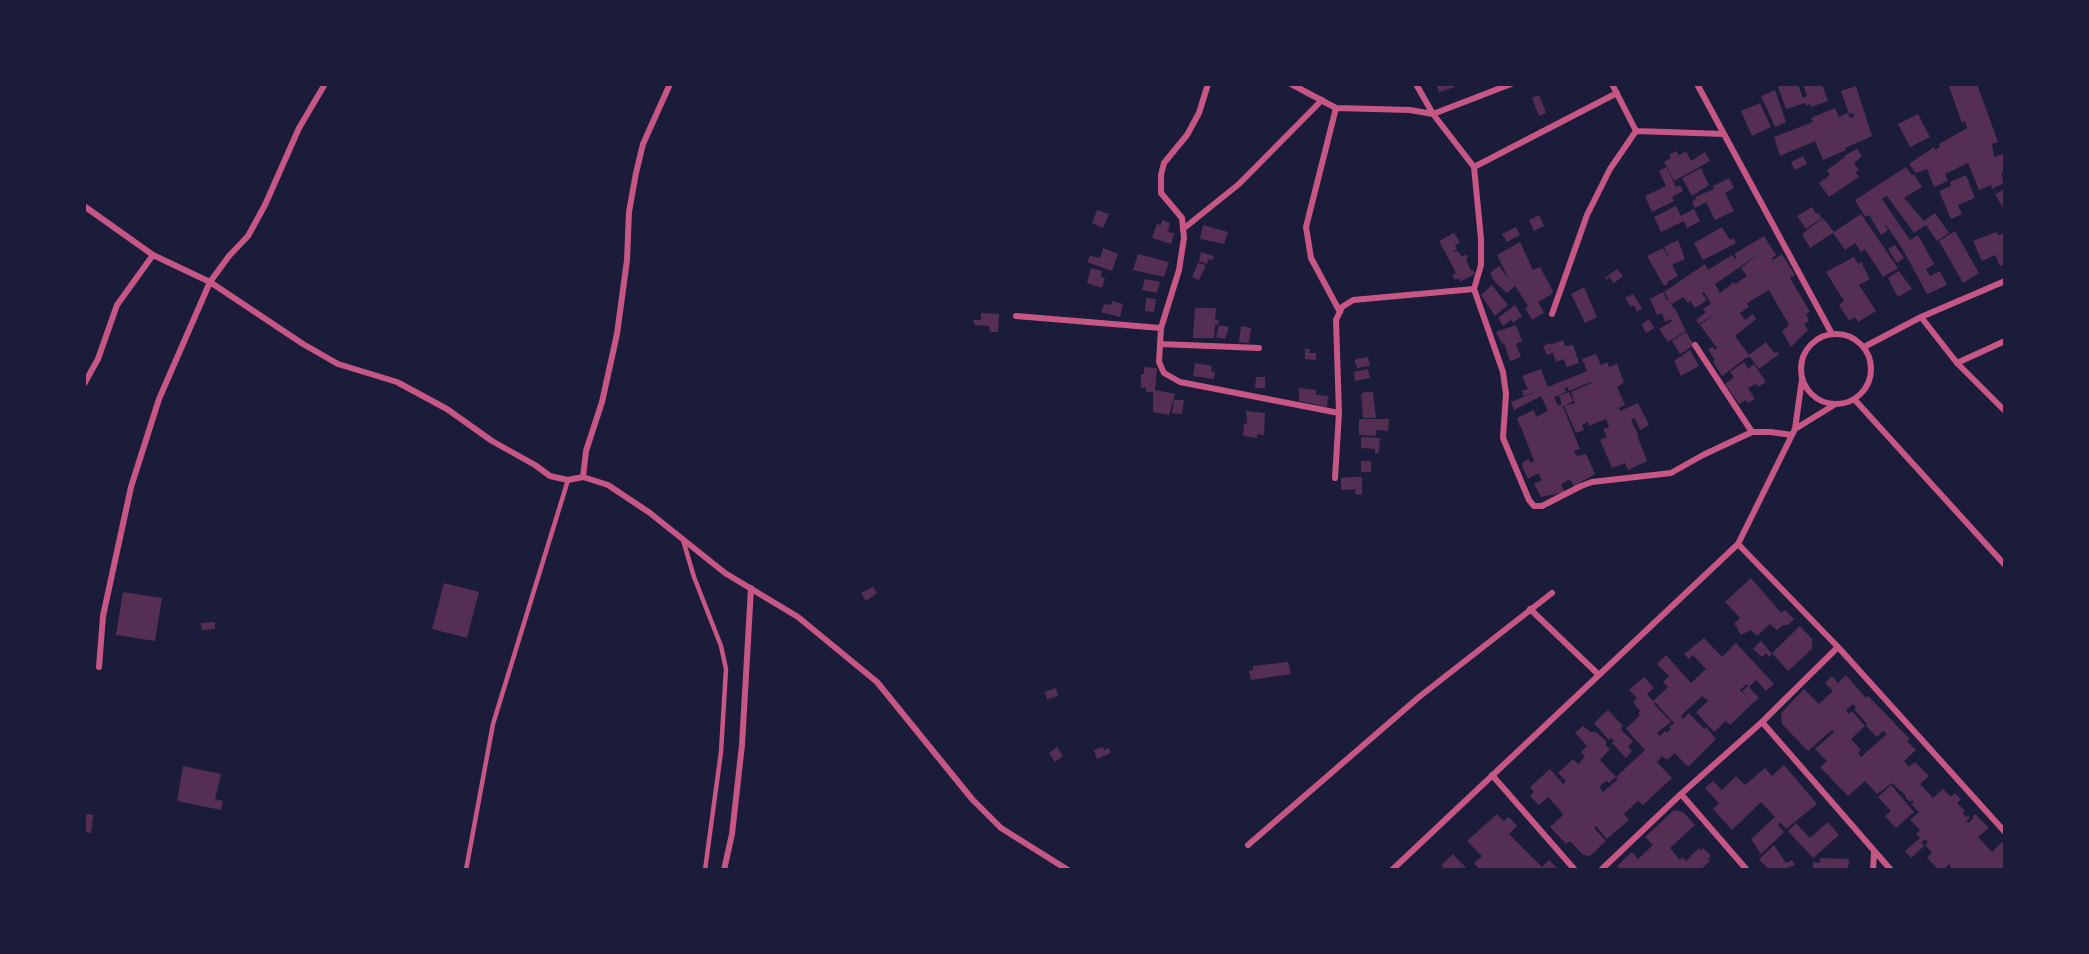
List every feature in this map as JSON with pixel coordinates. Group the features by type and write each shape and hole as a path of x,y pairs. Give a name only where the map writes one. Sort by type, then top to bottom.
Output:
{"street":[{"path":"99,667 103,616 131,487 159,399 210,282 229,256 248,236 265,205 299,128 325,84"},
{"path":"583,477 586,451 602,402 617,334 627,260 629,212 636,173 643,144 670,84"},
{"path":"1208,84 1199,113 1187,135 1164,163 1161,175 1161,193 1182,218 1184,238 1179,270 1161,328 1159,362 1164,373 1180,382 1339,413"},
{"path":"1291,84 1336,108 1410,110 1433,114 1511,84"},
{"path":"1416,84 1433,114 1474,167 1481,239 1481,265 1474,289 1503,372 1506,394 1503,438 1529,500 1534,506 1542,506 1592,482 1671,473 1752,432 1794,432 1834,405"},
{"path":"1612,84 1636,131"},
{"path":"1697,84 1832,334"},
{"path":"1474,167 1617,93"},
{"path":"1184,229 1239,184 1322,100"},
{"path":"1336,108 1306,227 1311,258 1340,312"},
{"path":"1636,131 1724,134"},
{"path":"1552,314 1587,214 1610,169 1636,131"},
{"path":"84,206 153,255 210,282 303,344 338,364 397,382 447,410 492,441 550,476 568,480 583,477 608,485 650,513 725,573 798,618 877,682 972,799 1001,828 1068,870"},
{"path":"84,384 98,359 117,305 153,255"},
{"path":"1864,347 1921,317 2005,281"},
{"path":"1335,478 1339,413 1336,320 1342,307 1353,300 1474,289"},
{"path":"1016,316 1161,328"},
{"path":"1921,317 1957,363 2005,411"},
{"path":"1392,870 1738,544 1794,432 1802,379 1801,368 1807,349 1822,337 1832,334 1844,335 1855,339 1870,357 1872,369 1870,381 1864,392 1855,400 1845,404 1824,403 1814,397 1802,379"},
{"path":"1957,363 2005,341"},
{"path":"1160,344 1259,348"},
{"path":"1695,345 1752,432"},
{"path":"1855,400 2005,565"},
{"path":"1738,544 1838,647 2005,832"},
{"path":"724,870 732,834 742,745 751,588"},
{"path":"1248,844 1419,698 1552,593"},
{"path":"1530,609 1599,675"},
{"path":"1601,870 1681,794 1762,722 1838,647"},
{"path":"1762,722 1891,870"},
{"path":"1492,775 1575,870"},
{"path":"1681,794 1747,870"},
{"path":"1873,870 1874,853"}],"lane":[{"path":"465,870 493,724 568,480"},
{"path":"683,540 693,577 721,646 726,669 721,752 705,870"}],"building":[{"path":"1436,84 1454,84 1455,87 1439,92"},
{"path":"1777,84 1798,84 1803,98 1807,96 1803,84 1822,84 1828,101 1811,107 1810,104 1806,106 1805,103 1786,109"},
{"path":"1948,84 1977,84 1998,142 1992,144 1994,157 2005,153 2005,172 2001,173 2004,183 1992,189 1991,185 1979,190 1968,163 1945,174 1948,181 1934,187 1927,169 1916,173 1909,164 1934,147 1935,150 1940,147 1939,144 1967,128 1965,121 1962,123"},
{"path":"1856,86 1872,136 1823,160 1815,141 1780,156 1774,137 1813,122 1811,118 1835,108 1839,117 1848,113 1850,118 1854,116 1853,113 1849,114 1841,91"},
{"path":"1775,90 1786,122 1775,127 1761,96"},
{"path":"1539,95 1546,113 1539,116 1532,98"},
{"path":"1760,103 1771,127 1752,136 1741,111"},
{"path":"1918,114 1930,137 1910,147 1898,124"},
{"path":"1857,149 1862,156 1854,163 1859,170 1855,172 1859,177 1829,197 1819,183 1830,175 1827,170"},
{"path":"1676,151 1679,155 1686,151 1691,161 1705,152 1710,161 1674,181 1664,162"},
{"path":"1803,156 1807,164 1795,170 1791,162"},
{"path":"1666,167 1676,187 1680,185 1683,191 1672,197 1674,201 1652,212 1645,196 1666,186 1659,171"},
{"path":"1906,167 1912,175 1914,174 1922,187 1904,198 1924,221 1935,213 1949,233 1937,241 1926,225 1914,233 1887,196 1882,199 1910,240 1918,235 1934,264 1926,269 1930,276 1940,271 1947,285 1927,294 1902,248 1884,222 1888,230 1881,235 1869,215 1865,217 1855,200"},
{"path":"1701,168 1709,185 1692,196 1682,178"},
{"path":"1966,175 1975,198 1958,205 1962,214 1951,219 1939,191 1951,186 1950,182"},
{"path":"1729,178 1734,188 1725,193 1734,211 1715,220 1706,202 1695,208 1692,202 1696,199 1695,197 1714,189 1713,186"},
{"path":"2005,189 2005,212 1995,194"},
{"path":"1676,206 1681,216 1694,209 1700,221 1687,228 1684,221 1661,232 1654,217"},
{"path":"1812,207 1822,218 1806,229 1797,216"},
{"path":"1097,210 1109,214 1103,228 1092,223"},
{"path":"1861,214 1898,268 1883,277 1865,249 1861,252 1855,243 1845,250 1833,233 1810,248 1802,234 1823,218 1834,232"},
{"path":"1539,215 1544,226 1534,231 1529,220"},
{"path":"1162,220 1170,223 1168,232 1174,233 1171,244 1152,238 1157,224 1161,225"},
{"path":"1203,225 1228,232 1224,244 1200,239"},
{"path":"1516,227 1520,235 1507,242 1502,234"},
{"path":"1722,227 1730,240 1733,238 1736,243 1703,260 1694,243"},
{"path":"1955,231 1979,273 1963,283 1939,241"},
{"path":"1996,232 1998,235 2005,233 2005,264 2000,266 1995,255 1982,261 1973,241"},
{"path":"1454,233 1460,242 1455,245 1457,249 1454,252 1458,251 1462,257 1466,254 1471,271 1473,270 1475,274 1460,282 1459,278 1455,280 1452,275 1456,273 1439,241"},
{"path":"1764,236 1776,255 1772,258 1773,260 1782,254 1795,275 1790,278 1810,312 1806,314 1809,321 1804,324 1808,330 1791,347 1782,331 1789,325 1769,290 1747,303 1749,307 1740,313 1745,320 1753,314 1756,319 1735,336 1749,355 1766,342 1774,353 1777,351 1779,354 1759,369 1750,357 1746,358 1722,376 1708,349 1717,348 1700,325 1718,312 1699,324 1696,320 1706,312 1703,309 1711,304 1704,292 1702,293 1707,300 1695,308 1683,297 1672,304 1664,292 1705,264 1708,270 1732,255 1735,259 1737,258 1734,254","holes":["1759,254 1741,268 1747,276 1735,284 1734,282 1720,293 1715,284"]},
{"path":"1678,240 1685,259 1672,265 1678,276 1664,286 1647,256 1663,248 1671,261 1664,247"},
{"path":"1520,242 1533,270 1540,267 1553,291 1552,294 1538,302 1544,313 1532,320 1525,308 1528,306 1515,286 1507,293 1495,282 1490,273 1499,266 1509,279 1497,255"},
{"path":"1895,245 1904,258 1897,263 1888,249"},
{"path":"1103,248 1118,254 1112,271 1087,262 1090,256 1100,258"},
{"path":"1201,252 1214,256 1213,260 1208,259 1207,264 1199,261"},
{"path":"1138,254 1169,262 1164,277 1133,270"},
{"path":"1854,257 1858,264 1861,262 1870,279 1859,285 1876,311 1858,322 1855,317 1849,321 1839,305 1844,301 1826,272"},
{"path":"1198,263 1206,265 1199,280 1192,277"},
{"path":"1091,268 1102,271 1101,277 1105,278 1102,288 1087,283"},
{"path":"1617,269 1623,276 1614,283 1609,277 1606,280 1605,278"},
{"path":"1899,271 1912,289 1898,297 1888,278"},
{"path":"1145,279 1160,282 1157,293 1142,290"},
{"path":"1492,285 1508,305 1495,316 1481,295"},
{"path":"1584,287 1597,317 1585,323 1571,294"},
{"path":"1663,292 1674,307 1686,331 1668,342 1659,329 1672,321 1671,319 1665,322 1662,313 1657,315 1650,299"},
{"path":"1633,294 1642,308 1637,312 1634,305 1631,307 1625,298"},
{"path":"1146,298 1156,299 1154,312 1145,311"},
{"path":"1112,301 1123,304 1120,317 1101,312 1104,304 1111,305"},
{"path":"1515,305 1522,316 1513,323 1511,320 1503,326 1498,318"},
{"path":"1195,308 1216,308 1215,320 1219,320 1218,325 1215,325 1214,338 1193,338"},
{"path":"981,313 999,314 998,332 990,332 989,326 975,325 973,320 981,320"},
{"path":"1649,319 1654,328 1646,333 1642,324"},
{"path":"1219,325 1229,327 1225,339 1216,337"},
{"path":"1516,325 1522,341 1516,344 1521,357 1510,361 1504,343 1502,344 1496,332"},
{"path":"1241,326 1251,328 1249,343 1239,342"},
{"path":"1686,332 1694,345 1680,354 1672,341"},
{"path":"1563,340 1565,346 1573,345 1579,363 1566,367 1564,359 1556,362 1553,353 1547,355 1543,346 1550,343 1553,346 1552,344"},
{"path":"1305,349 1310,349 1309,353 1316,353 1316,360 1305,359"},
{"path":"1690,350 1699,366 1681,376 1674,361"},
{"path":"1596,354 1601,365 1607,362 1609,367 1617,364 1624,382 1617,387 1625,405 1619,408 1620,411 1638,403 1649,425 1640,430 1635,418 1631,420 1647,461 1628,470 1625,463 1612,468 1600,440 1607,437 1603,429 1609,427 1606,419 1589,426 1588,422 1582,425 1584,430 1576,433 1564,406 1574,403 1576,407 1571,392 1592,383 1569,391 1567,387 1564,388 1566,392 1554,397 1558,406 1562,404 1559,396 1569,392 1573,401 1560,408 1563,407 1580,449 1574,451 1577,456 1586,454 1595,474 1574,486 1568,480 1561,485 1565,492 1541,497 1534,484 1542,480 1538,473 1528,479 1522,466 1523,462 1529,459 1530,463 1534,461 1521,427 1526,424 1520,427 1517,418 1534,410 1536,417 1548,411 1541,396 1514,410 1511,402 1587,371 1582,359"},
{"path":"1368,357 1370,366 1357,368 1354,363 1356,359"},
{"path":"1744,362 1748,369 1754,364 1766,382 1758,387 1756,384 1748,388 1755,399 1739,404 1725,384 1734,377 1730,372"},
{"path":"1195,363 1212,366 1211,371 1215,372 1214,379 1193,376"},
{"path":"1144,367 1157,368 1155,390 1175,394 1169,415 1153,412 1153,392 1146,392 1146,387 1141,388 1141,374 1144,374"},
{"path":"1368,369 1370,378 1355,381 1354,372"},
{"path":"1541,369 1548,387 1524,396 1522,391 1528,389 1522,376"},
{"path":"1256,377 1265,377 1265,388 1255,388"},
{"path":"1299,388 1316,390 1316,395 1328,396 1327,407 1299,401"},
{"path":"1373,392 1376,418 1363,418 1361,394"},
{"path":"1174,400 1184,400 1182,414 1172,413"},
{"path":"1246,411 1265,413 1264,435 1257,434 1257,438 1243,436 1244,423 1247,424"},
{"path":"1359,419 1389,419 1388,431 1376,430 1376,436 1359,435"},
{"path":"1361,437 1380,438 1379,453 1375,454 1375,449 1361,448"},
{"path":"1361,461 1371,461 1371,472 1361,472"},
{"path":"1362,477 1362,495 1355,494 1356,489 1341,490 1341,478"},
{"path":"1751,578 1781,613 1785,610 1794,619 1788,625 1783,625 1777,630 1770,624 1757,636 1751,630 1741,635 1734,624 1740,618 1725,602"},
{"path":"444,583 479,592 467,638 432,629"},
{"path":"873,587 877,593 866,601 861,593"},
{"path":"123,592 162,598 155,641 116,635"},
{"path":"215,622 215,629 202,630 201,623"},
{"path":"1800,626 1812,639 1812,649 1788,671 1772,653"},
{"path":"1704,638 1722,657 1736,643 1774,684 1766,691 1756,680 1749,687 1759,698 1730,725 1726,721 1714,732 1696,712 1708,701 1702,696 1681,716 1683,719 1689,713 1716,739 1688,767 1675,753 1667,760 1662,756 1657,762 1672,778 1643,805 1638,801 1624,814 1629,820 1607,839 1596,826 1594,828 1606,841 1590,856 1583,855 1570,841 1566,844 1550,827 1563,815 1548,797 1539,805 1530,796 1534,792 1530,787 1550,769 1563,784 1566,781 1558,773 1573,759 1578,764 1585,757 1581,752 1587,746 1575,733 1583,726 1591,732 1596,732 1606,741 1606,746 1610,749 1600,760 1616,777 1645,750 1626,729 1640,715 1638,713 1640,711 1633,702 1637,698 1629,690 1644,677 1654,688 1647,694 1653,701 1668,687 1663,682 1669,676 1657,664 1666,655 1691,683 1706,669 1693,655 1689,659 1684,654","holes":["1747,684 1748,686 1742,691 1753,703 1740,690","1655,702 1674,723 1669,727 1671,729 1667,733 1665,731 1660,736 1657,733 1671,722 1654,704","1616,777 1618,779 1603,792 1599,787 1606,781 1609,783"]},
{"path":"1761,641 1772,654 1769,657 1766,653 1762,657 1753,649"},
{"path":"1288,662 1291,674 1251,680 1249,671 1253,670 1253,666"},
{"path":"1846,675 1866,698 1868,696 1910,739 1907,741 1916,750 1904,761 1909,767 1915,762 1929,776 1920,784 1933,798 1943,789 1951,797 1955,793 1961,799 1957,803 1965,811 1963,813 1970,818 1966,821 1968,823 1975,814 1989,828 1978,837 1992,852 2002,842 2005,845 2005,870 1948,870 1951,867 1949,864 1943,870 1939,870 1927,858 1932,853 1925,845 1928,842 1925,839 1921,843 1924,846 1911,858 1905,851 1920,838 1916,834 1920,830 1910,820 1919,812 1911,804 1914,802 1912,800 1910,802 1892,783 1877,794 1865,781 1848,796 1820,767 1827,761 1815,749 1834,732 1832,730 1808,751 1782,724 1781,713 1804,689 1819,704 1833,691 1825,683 1832,676 1838,683","holes":["1853,704 1856,708 1854,709 1867,724 1866,726 1877,737 1883,731 1887,734 1861,757 1858,753 1861,750 1851,739 1865,726 1852,711 1849,714 1846,710"]},
{"path":"1056,688 1058,696 1047,699 1045,692"},
{"path":"1608,710 1623,726 1621,728 1623,732 1633,741 1628,747 1632,751 1626,758 1612,743 1614,741 1611,738 1609,740 1594,723"},
{"path":"1057,747 1063,756 1055,762 1049,753"},
{"path":"1103,747 1104,750 1109,748 1111,753 1097,759 1094,750"},
{"path":"1784,765 1817,804 1786,829 1780,822 1778,825 1784,832 1761,854 1751,839 1775,817 1761,802 1732,830 1713,809 1719,803 1705,788 1713,781 1722,790 1736,776 1745,785 1765,768 1772,776"},
{"path":"183,766 221,774 215,799 223,801 221,810 177,801"},
{"path":"1891,785 1914,812 1896,828 1885,816 1891,811 1878,797"},
{"path":"1674,810 1683,812 1695,825 1670,848 1680,860 1683,857 1686,861 1699,848 1700,850 1703,848 1711,856 1708,859 1710,861 1700,870 1621,870 1617,866 1632,852 1638,859 1653,845 1645,837"},
{"path":"84,814 93,815 91,833 84,832"},
{"path":"1497,814 1504,821 1509,817 1517,826 1509,834 1542,867 1549,860 1559,870 1480,870 1474,863 1482,856 1467,841"},
{"path":"1828,822 1839,835 1813,858 1788,831 1796,823 1810,838"},
{"path":"1774,845 1786,863 1792,860 1795,865 1781,870 1769,870 1759,859"},
{"path":"1453,854 1468,870 1444,869 1441,865"},
{"path":"1820,858 1849,859 1848,870 1813,870 1813,862 1820,863"}]}
